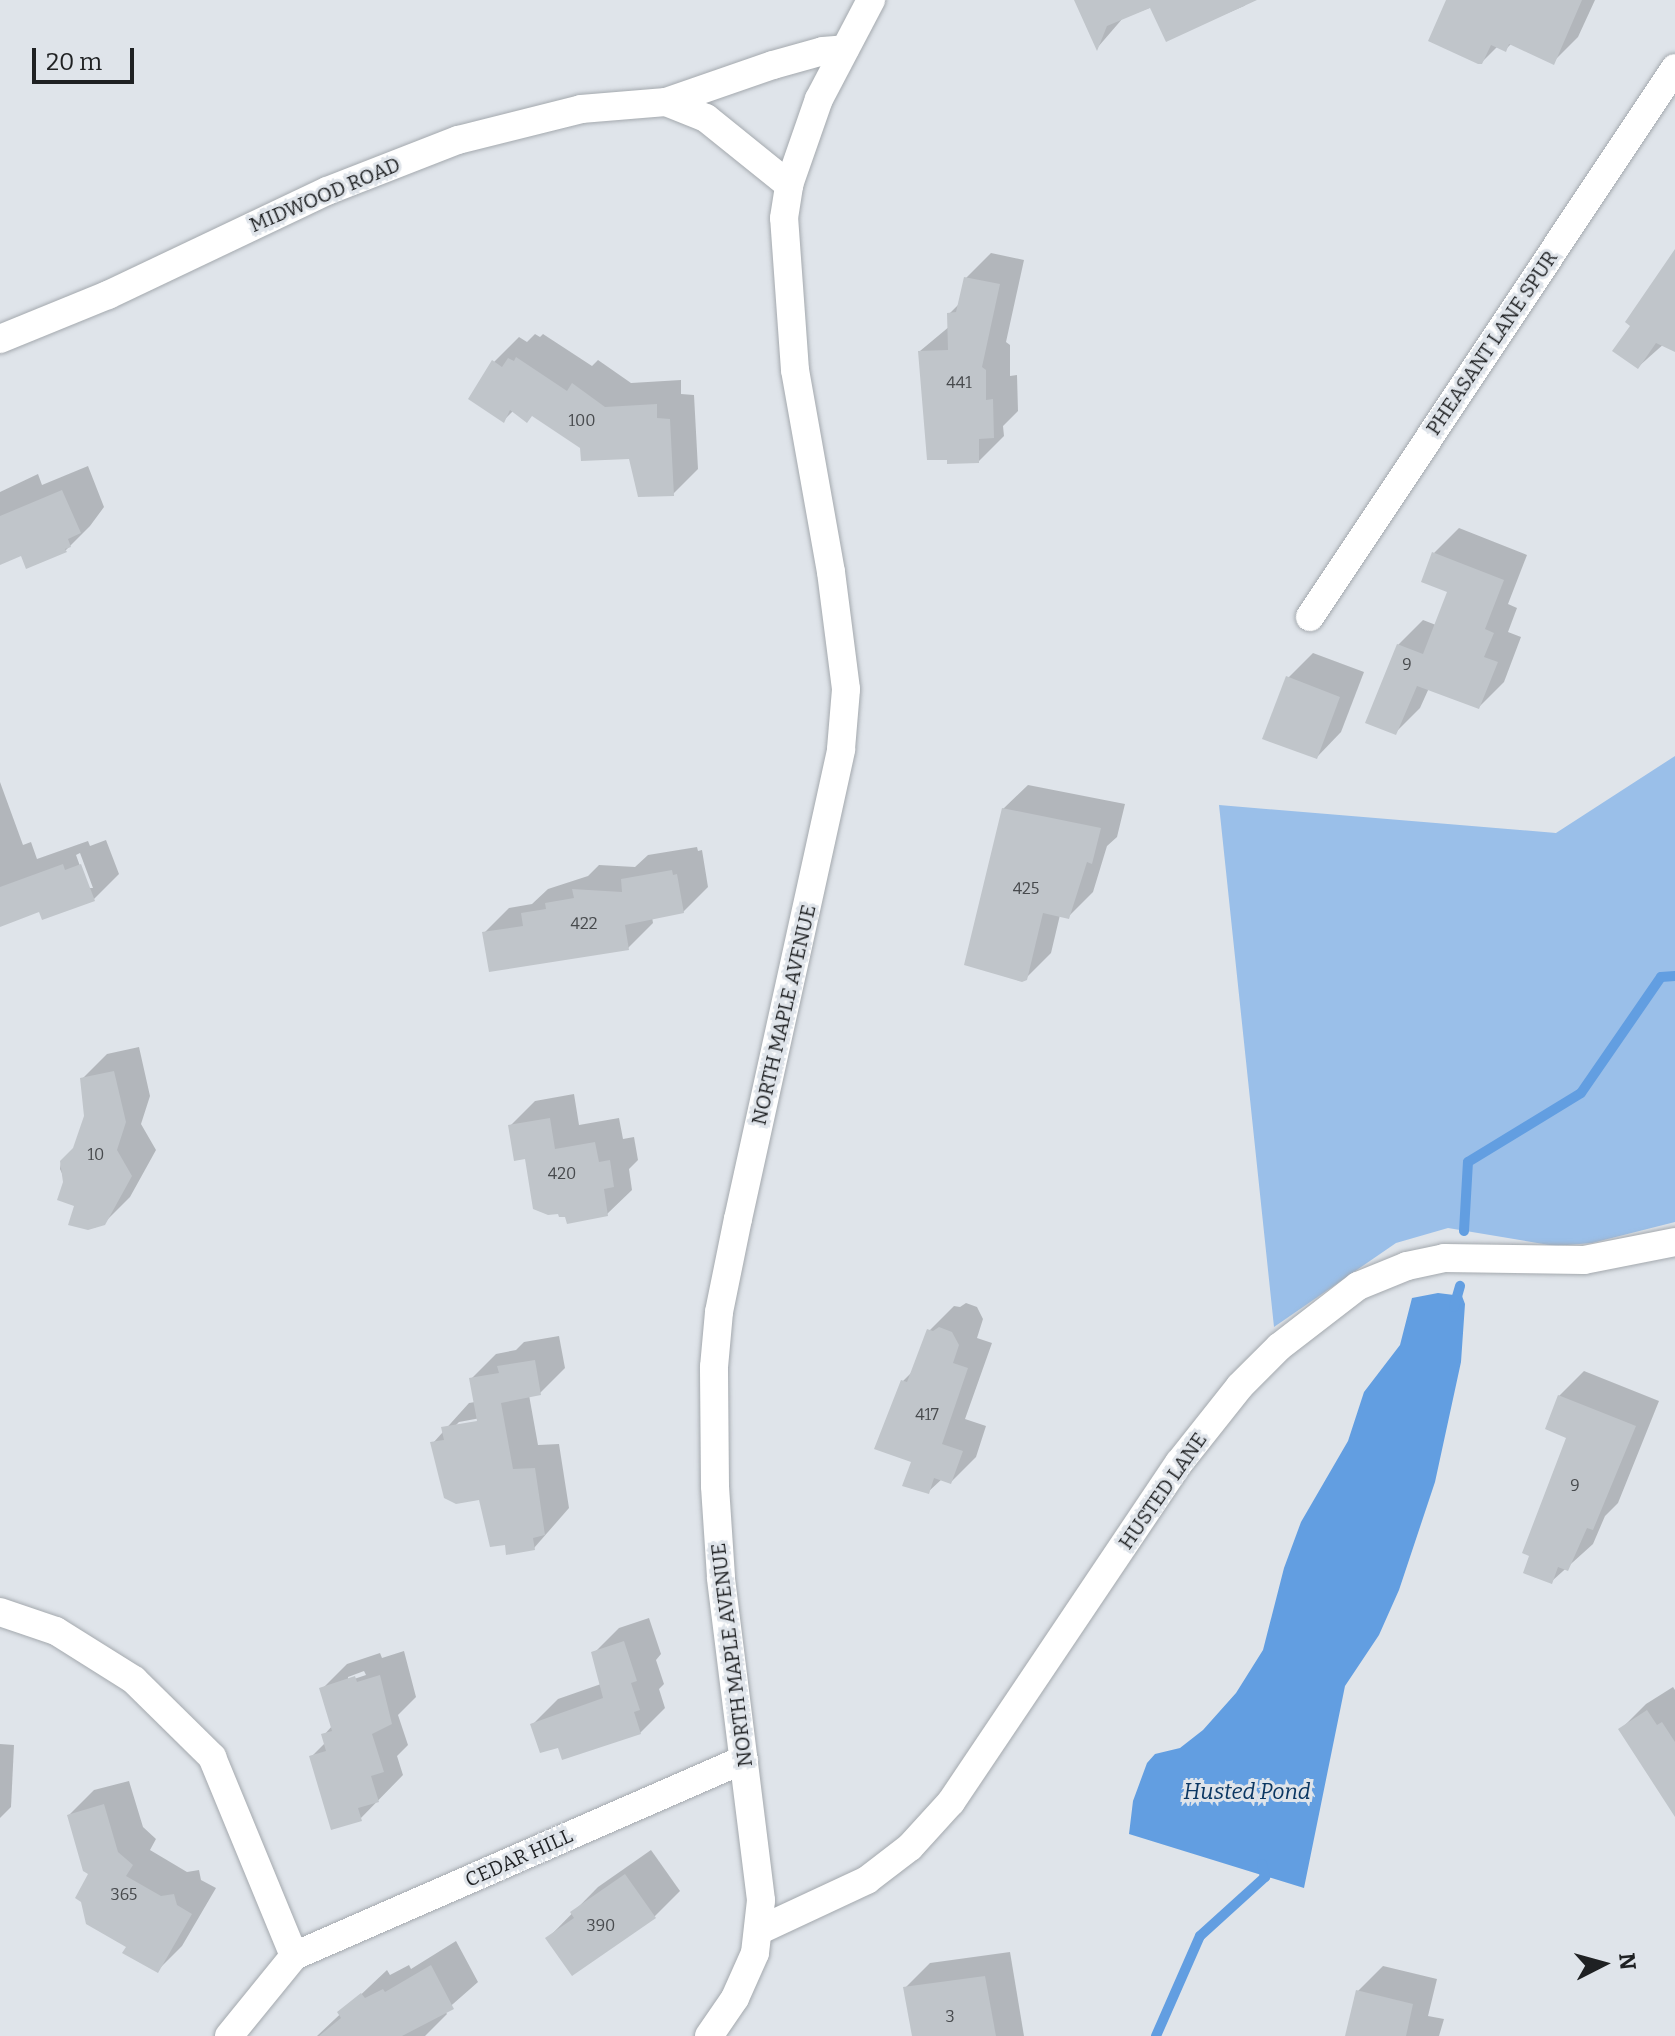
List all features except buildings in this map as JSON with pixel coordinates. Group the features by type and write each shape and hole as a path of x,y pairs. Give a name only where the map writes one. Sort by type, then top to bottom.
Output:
{"street":[{"name":"NORTH MAPLE AVENUE","path":"709,2036 735,1998 755,1953 761,1900 721,1577 715,1486 714,1367 719,1312 841,749 846,689 831,572 795,370 784,218 789,185 819,99 871,0"},
{"name":"MIDWOOD ROAD","path":"0,339 108,295 327,191 458,140 581,109 666,102 773,65 823,51 845,49"},
{"name":"PHEASANT LANE SPUR","path":"1310,617 1675,68"},
{"name":"MIDWOOD ROAD","path":"666,102 706,118 789,185"},
{"name":"HUSTED LANE","path":"760,1930 867,1880 910,1847 941,1814 1179,1463 1231,1397 1279,1347 1358,1286 1407,1266 1444,1258 1584,1260 1675,1242"},
{"path":"0,1612 56,1631 134,1680 212,1757 294,1956"},
{"name":"CEDAR HILL","path":"229,2036 294,1956 744,1759"}],"shaded area":[{"path":"1675,756 1675,1222 1592,1243 1555,1246 1448,1228 1396,1243 1274,1327 1219,805 1556,833"}],"water":[{"name":"Husted Pond","path":"1438,1293 1462,1296 1465,1304 1461,1362 1435,1482 1399,1590 1379,1635 1345,1686 1304,1888 1129,1834 1133,1801 1147,1763 1155,1754 1180,1748 1203,1730 1236,1693 1263,1650 1284,1568 1301,1522 1348,1441 1364,1392 1400,1345 1412,1298"}],"waterway":[{"path":"1464,1231 1468,1162 1581,1093 1661,977 1675,976"},
{"path":"1454,1307 1460,1286"},
{"path":"1156,2036 1200,1936 1265,1877 1262,1864"}]}
